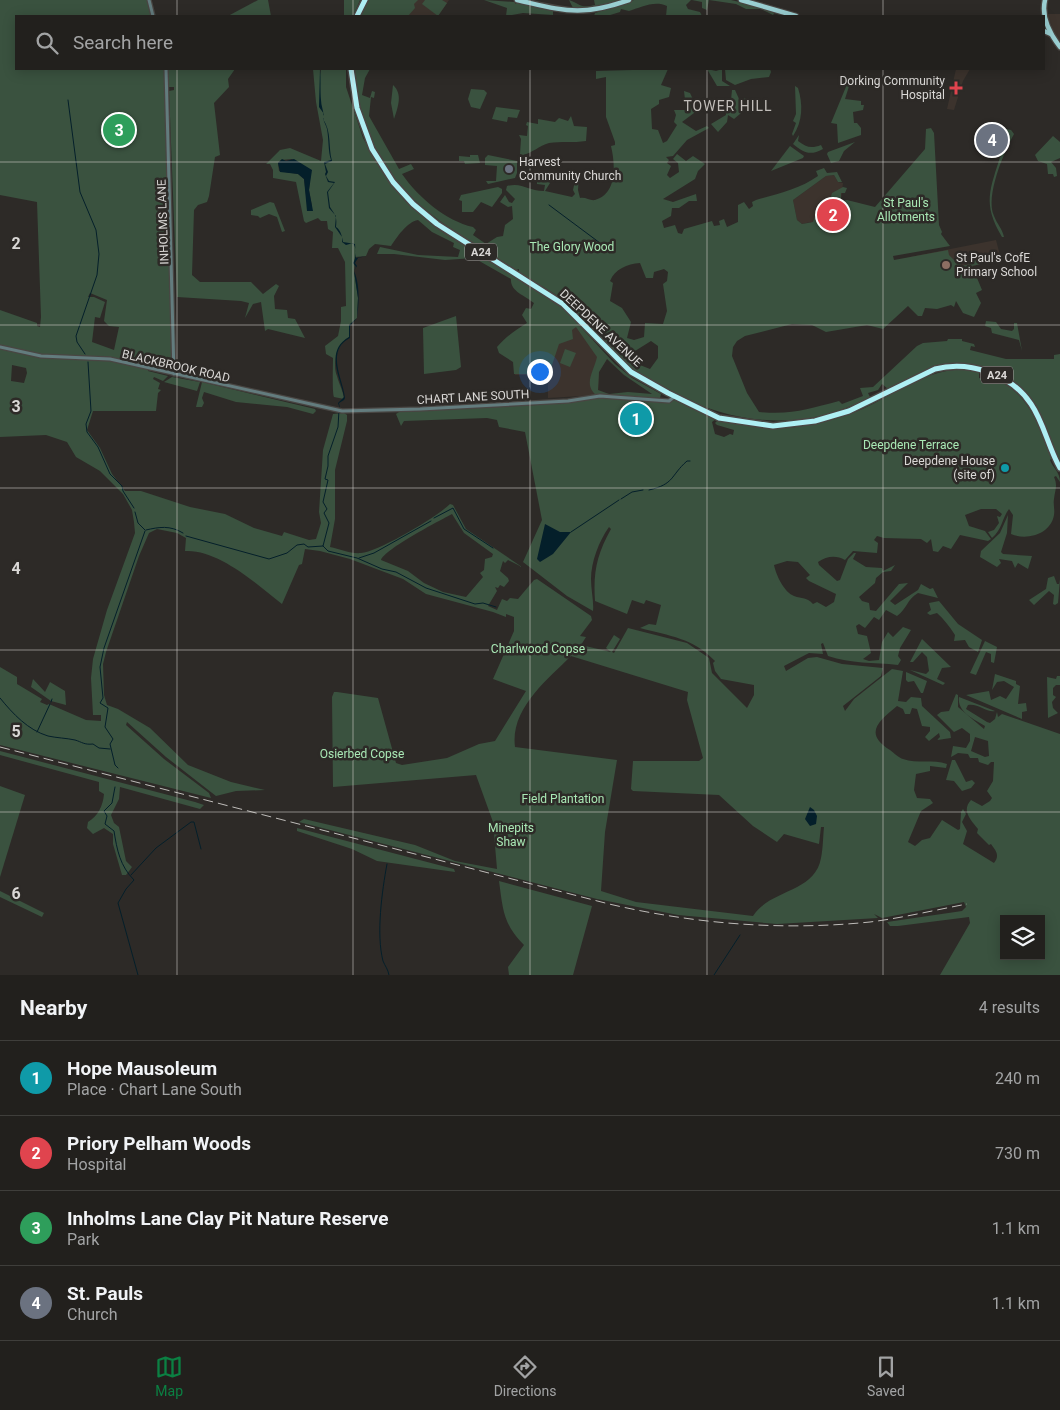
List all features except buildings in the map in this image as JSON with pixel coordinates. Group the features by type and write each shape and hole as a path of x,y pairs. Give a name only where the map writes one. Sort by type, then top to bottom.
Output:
{"highway":[{"path":"358,15 365,0"},
{"name":"DEEPDENE AVENUE","path":"350,70 357,108 372,149 393,182 413,204 437,224 563,304 631,372 668,393 719,418 774,426 815,421 849,410 945,366 971,367 1000,376 1023,394 1035,411 1060,468"}],"main road":[{"path":"517,0 578,12 607,8 629,0"},
{"path":"741,0 793,15"},
{"path":"1044,15 1045,0"},
{"path":"1045,24 1060,47"},
{"path":"1045,31 1052,34"}],"street":[{"path":"149,0 153,15"},
{"name":"INHOLMS LANE","path":"166,70 174,374"},
{"name":"BLACKBROOK ROAD","path":"0,347 41,356 98,357 339,411 347,411"},
{"path":"659,400 668,393"},
{"name":"CHART LANE SOUTH","path":"347,411 568,401 600,396 669,400 676,396"}],"shaded area":[{"path":"374,0 449,0 439,15 374,15"},
{"path":"1047,14 1060,14 1060,44 1054,33"},
{"name":"Dorking Community Hospital","path":"956,70 969,70 963,81 954,110 947,109"},
{"path":"834,175 838,182 843,183 841,201 860,203 843,242 811,222 802,224 797,220 793,200 826,176"},
{"name":"St Paul's CofE Primary School","path":"996,240 1001,259 973,266 976,280 910,257"},
{"path":"567,311 591,337 607,359 599,372 598,395 548,398 548,375 515,375 515,362"}],"green space":[{"path":"0,0 147,0 151,15 15,15 15,70 164,70 173,371 148,368 148,371 168,376 163,381 154,377 153,379 160,383 158,389 161,390 158,393 156,411 93,411 87,430 100,448 112,474 125,491 141,491 190,507 225,514 254,528 282,536 284,532 309,540 316,539 321,523 319,512 323,450 333,414 344,413 347,415 347,421 335,470 335,519 330,547 353,553 369,551 407,533 450,504 453,505 466,529 522,567 508,560 505,563 503,561 500,571 509,581 504,587 500,585 498,588 495,587 497,591 488,606 497,610 502,599 507,601 510,598 518,599 537,579 591,616 592,620 580,636 586,637 581,645 611,652 606,648 614,635 620,639 612,652 614,653 628,628 687,643 709,658 712,673 747,708 754,695 754,685 721,679 715,671 713,663 715,661 698,647 671,636 640,628 649,624 656,625 661,605 646,600 644,604 632,600 627,614 595,601 597,564 602,547 611,529 609,527 599,545 592,566 593,611 567,596 523,562 542,520 525,432 499,427 497,420 487,418 404,421 401,426 396,414 399,412 537,405 600,398 662,402 675,400 716,419 712,422 715,434 724,437 730,434 733,435 734,430 717,425 715,423 719,419 772,428 790,428 818,423 844,416 910,384 942,372 960,369 979,371 979,378 982,379 985,374 1000,381 1012,389 1029,407 1041,430 1052,458 1050,460 1058,473 1060,482 1056,476 1054,477 1056,486 1052,522 1037,534 1024,537 1017,536 1011,534 1013,515 1009,509 998,531 992,538 988,532 994,530 999,523 997,516 1000,517 1002,514 996,509 981,509 965,515 969,526 985,531 991,539 988,541 960,535 951,549 943,546 938,552 933,551 931,539 927,543 921,539 884,538 877,536 874,540 878,543 877,553 853,551 845,560 828,557 821,560 818,562 819,565 837,581 840,580 848,559 854,553 856,553 853,559 866,567 882,568 883,571 895,565 891,571 883,572 876,578 875,583 859,597 862,601 869,603 870,610 876,611 899,584 908,583 890,601 895,605 918,590 921,584 930,589 933,588 938,598 918,593 911,598 897,616 886,610 879,620 874,617 865,628 859,624 856,626 858,634 867,636 871,653 863,659 869,661 879,660 882,642 888,632 893,637 903,627 911,630 900,648 898,656 901,660 898,665 837,659 828,656 823,643 821,644 823,654 809,653 784,666 786,671 808,658 817,657 842,664 883,668 881,676 843,706 845,711 854,699 892,669 903,671 898,701 906,702 911,697 921,698 922,706 950,732 951,738 937,740 940,737 939,733 929,741 925,737 930,731 930,727 922,726 917,709 912,708 910,714 905,714 903,709 897,706 877,727 877,738 898,757 914,761 947,764 946,768 930,766 930,771 916,774 914,790 917,798 930,799 933,803 921,811 908,842 915,846 922,840 930,838 942,820 958,830 960,829 961,812 963,809 966,814 962,822 967,831 963,844 994,863 997,858 996,851 991,844 989,845 977,833 978,829 967,812 968,804 971,800 982,806 992,798 987,791 993,781 994,762 988,765 979,762 978,758 970,758 968,754 958,753 951,757 953,746 966,748 970,741 970,734 962,728 954,732 937,715 941,712 949,711 956,694 958,695 958,707 971,718 963,711 959,697 995,711 989,711 975,705 968,705 966,709 987,722 990,723 995,719 997,712 998,717 1002,714 1060,734 1060,975 940,975 970,923 969,917 898,926 890,926 887,922 962,911 966,907 964,902 882,918 874,914 878,918 777,924 678,915 597,899 299,822 304,819 415,845 455,861 497,869 493,822 476,775 333,787 332,697 334,692 337,692 378,698 396,763 402,765 447,758 479,744 495,741 526,691 493,679 514,631 514,617 506,614 506,617 426,594 403,579 350,559 320,551 305,549 302,564 299,565 282,604 249,578 224,562 198,552 185,551 186,538 177,533 157,529 149,533 139,556 103,664 104,695 107,705 118,709 150,728 188,765 231,782 265,790 236,791 216,796 166,757 127,722 126,725 164,759 209,793 211,798 0,745 0,667 17,677 17,684 42,699 40,702 86,720 101,721 101,715 93,715 91,678 93,659 107,610 135,533 132,510 123,494 100,471 76,457 67,442 46,435 0,437 0,310 37,323 37,326 40,327 37,202 0,195","holes":["90,293 107,300 104,321 109,326 119,327 114,350 92,342 95,317 100,318 105,302 94,297 88,297","12,365 26,368 27,373 24,383 11,381","452,514 464,533 493,554 492,557 485,559 484,570 480,573 483,577 466,597 443,592 424,583 408,571 381,560 402,542","787,561 798,562 810,575 806,578 809,581 836,594 834,602 826,607 817,602 813,604 806,599 790,594 779,578 774,565","571,656 688,692 687,700 703,758 699,761 633,761 631,789 633,791 719,795 753,826 777,842 784,834 819,844 821,827 824,827 821,858 817,869 810,878 801,885 770,900 753,916 636,902 601,891 605,832 617,760 515,747 515,733 518,720 524,708 541,685","971,718 985,726 984,729","975,737 988,741 989,756 985,757 971,751"]},
{"path":"258,0 268,0 271,15 230,15"},
{"path":"344,0 360,0 353,15 344,15"},
{"path":"367,0 418,0 414,4 415,8 409,15 360,15"},
{"path":"425,0 442,0 447,3 439,15 422,4"},
{"path":"484,0 514,2 516,4 517,2 553,11 553,15 523,13 506,15 507,8"},
{"path":"569,0 586,6 595,5 594,0 623,0 611,5 574,10"},
{"path":"634,0 691,0 686,5 688,9 700,12 702,15 666,15 667,6 662,4 647,5 629,11 621,9 620,12 610,15 594,15 595,13"},
{"path":"692,0 709,0 707,10 702,8 702,2"},
{"path":"709,0 731,0 775,12 773,15 761,9 746,9 736,4"},
{"path":"168,70 234,70 228,79 229,87 214,103 220,155 215,157 207,202 198,205 194,210 192,275 200,282 251,282 263,294 276,284 279,286 274,296 275,309 287,310 288,318 295,319 305,338 268,329 265,331 261,302 253,304 245,318 249,303 177,297 169,91 174,90 174,87 168,87"},
{"path":"313,70 320,70 320,75 321,70 346,70 346,87 363,138 382,171 406,202 435,227 560,305 615,364 632,378 661,394 660,398 596,395 590,386 590,377 597,357 576,327 572,330 573,339 559,344 549,374 514,374 513,362 499,353 497,347 527,323 522,315 526,308 531,309 534,303 515,290 511,279 474,258 445,260 377,254 380,247 418,255 458,257 460,250 453,247 454,243 432,232 418,220 406,227 391,246 375,244 369,249 366,256 355,257 354,272 358,298 357,318 349,325 349,337 341,344 335,360 344,399 334,397 333,358 326,354 325,346 338,336 341,307 346,306 345,262 338,248 332,248 333,232 328,229 327,221 321,221 318,218 306,223 304,221 296,182 273,178 273,170 270,164 266,164 280,150 290,148 321,161 323,140 316,102","holes":["292,159 311,170 309,190 312,206 308,211 304,179 298,174 279,171 278,163 281,160","607,359 624,375 652,394 628,392 609,394 598,390 599,372"]},
{"path":"352,70 369,70 365,78 362,95 370,98 372,91 375,92 374,98 371,97 369,116 399,169 411,164 414,169 402,174 433,207 463,224 473,227 476,230 473,235 486,244 497,237 503,236 505,225 513,219 512,206 508,207 500,202 505,195 509,202 512,203 515,199 506,190 507,186 517,185 544,191 545,185 537,184 537,181 548,180 550,183 545,191 572,197 575,194 573,190 576,177 579,176 578,190 580,198 595,200 602,197 608,191 614,169 611,146 615,145 615,142 606,117 606,77 596,79 596,71 668,70 661,85 671,88 669,97 659,100 659,104 651,109 652,129 658,130 663,143 667,141 677,125 674,122 676,115 674,110 685,110 686,108 684,91 690,93 698,110 682,122 696,131 707,126 709,128 687,140 673,156 666,157 669,160 667,163 671,166 667,175 670,178 679,172 678,163 673,159 677,154 686,161 693,156 705,164 698,171 695,179 663,199 673,202 696,194 697,201 689,201 679,208 672,208 671,216 662,221 664,228 675,225 678,233 682,234 684,229 712,221 714,226 720,225 719,221 724,219 727,227 738,222 738,205 744,202 749,209 753,206 752,202 756,200 788,191 811,181 818,176 816,171 824,168 827,173 837,172 842,182 838,182 834,175 826,176 793,200 797,220 802,224 813,222 815,216 818,217 828,206 832,193 843,187 847,188 845,193 841,193 841,201 847,200 875,207 925,149 926,129 931,128 934,133 939,225 941,234 950,246 893,256 894,260 948,250 949,255 954,260 961,258 961,266 971,264 969,256 980,253 985,263 972,266 982,290 976,293 981,303 974,317 963,313 956,301 954,307 951,305 937,309 925,308 922,316 918,316 908,306 883,329 867,325 826,332 812,325 792,324 745,336 737,341 733,347 732,356 747,393 759,412 781,413 800,411 839,401 842,404 863,396 860,388 873,387 917,346 923,343 962,339 962,341 974,344 975,347 971,346 970,350 1006,359 1054,359 1054,355 1060,354 1060,463 1031,401 996,373 972,365 937,366 888,389 882,384 878,390 868,393 870,397 840,410 810,418 779,421 749,418 720,412 690,401 662,387 625,364 581,316 554,293 519,273 519,269 516,270 441,222 399,185 382,163 368,137 355,92","holes":["640,263 646,278 653,278 654,272 664,269 668,272 667,281 663,284 667,311 663,324 645,323 644,337 634,340 627,338 631,322 622,308 610,301 613,283 610,281 615,273 622,268","651,341 658,346 658,358 650,369 635,363 625,355 626,350 635,351"]},
{"path":"708,70 722,70 722,81 730,86 717,86"},
{"path":"725,70 770,70 771,72 769,77 751,79 735,85 726,80"},
{"path":"848,82 850,83 845,99 861,101 861,105 864,105 863,110 853,112 854,123 857,123 861,128 861,135 838,143 837,124 831,123"},
{"path":"393,85 399,97 394,119 391,103"},
{"path":"795,86 800,94 801,112 799,124 793,136 796,123 793,121 796,114"},
{"path":"471,89 484,90 487,93 480,109 471,107 468,99"},
{"path":"732,90 735,90 739,99 750,98 750,100 746,102 747,108 734,119 728,115 727,122 718,132 711,124 726,115 725,106 731,100"},
{"path":"496,107 520,110 517,118 508,117 507,122 492,119"},
{"path":"571,116 574,126 587,127 586,141 549,143 526,154 520,154 521,139 519,135 527,136 527,122 538,124 538,119 555,122 559,118 568,121"},
{"path":"987,125 1011,130 1014,134 997,174 992,197 994,216 1004,237 1002,237 996,225 990,205 991,187 1001,154 982,151"},
{"path":"799,135 798,141 804,145 811,147 821,145 823,149 811,153 801,150 793,144"},
{"path":"1053,136 1060,142 1060,158 1051,162 1056,168 1057,176 1054,177 1053,174 1048,174 1047,164 1038,161 1035,155"},
{"path":"855,142 844,151 839,161 831,163 828,152"},
{"path":"790,146 804,156 803,158 771,171"},
{"path":"470,155 478,155 480,163 465,164 464,161 459,161 459,156 470,157"},
{"path":"488,155 517,161 515,178 488,184 486,181 496,181 497,166 485,165 485,158"},
{"path":"498,187 502,189 502,193 492,207 481,202 473,212 462,212 462,201 459,200 461,195"},
{"path":"270,202 274,203 285,231 282,232 277,217 269,214 260,218 251,215 251,210"},
{"path":"456,316 461,367 456,370 424,374 423,328"},
{"path":"986,321 996,322 1001,329 1012,331 1014,323 1017,323 1022,351 1019,340 992,333 991,328 985,326"},
{"path":"565,349 576,353 570,367 560,363"},
{"path":"172,377 200,382 197,391 164,382"},
{"path":"202,382 315,409 316,411 313,414 287,407 236,402 204,392 202,407 196,407"},
{"path":"1008,515 1007,533 1001,552 1003,554 1032,556 1028,569 1018,563 1015,568 1012,561 999,559 1001,563 997,567 980,557 981,551 1000,533"},
{"path":"1054,576 1057,584 1059,584 1060,579 1058,603 1053,604 1054,595 1049,591 1034,605 1029,600 1046,589 1048,578"},
{"path":"939,601 958,624 982,640 978,652 969,647 965,640 954,641 955,635 937,613 930,615 927,613 931,610 929,603"},
{"path":"922,639 951,667 942,668 937,679 945,683 943,685 910,670 926,674 929,671 927,657 922,652 913,662 910,662"},
{"path":"985,641 997,647 994,663 991,662 991,654 986,652 976,675 970,673"},
{"path":"906,672 927,681 923,693 921,693 914,681 908,682 906,680"},
{"path":"995,674 1016,681 1016,684 1020,686 1018,704 1026,703 1027,711 1022,712 1022,719 966,695 989,691 991,700 1000,696 1006,699 1014,687 1004,681 997,682 992,690"},
{"path":"1057,676 1060,676 1060,685 1056,685 1053,688 1053,695 1056,697 1052,702 1053,708 1058,713 1048,718 1047,677 1056,679"},
{"path":"33,679 45,692 50,682 65,691 66,705 51,701 31,687"},
{"path":"0,751 204,805 200,809 120,787 119,799 111,815 114,823 119,827 126,861 132,867 126,875 122,875 113,844 113,834 104,828 93,834 87,828 88,822 97,814 102,803 104,794 99,791 99,782 0,755"},
{"path":"952,760 955,760 966,782 972,780 975,783 971,788 962,791 954,781 946,780"},
{"path":"0,786 25,795 0,877"},
{"path":"297,828 454,869 455,872 377,861 352,849 297,831"},
{"path":"499,881 592,906 573,975 509,975 508,967 524,945 512,930 505,916"},
{"path":"0,891 44,913 42,917 0,897"}],"water":[{"path":"320,70 320,70 323,113 319,107"},
{"path":"324,120 329,134 332,161 325,164 328,172 326,176 329,181 335,182 328,192 330,207 335,215 329,208 327,192 334,183 328,182 325,174 324,162 331,160"},
{"path":"282,159 286,161 294,159 312,170 309,190 313,211 307,211 304,179 298,174 280,172 278,163"},
{"path":"342,237 343,242 352,243 346,245 342,242"},
{"path":"356,252 356,258 366,256 358,258 355,263 357,266 354,271 356,267 353,263"},
{"path":"354,271 359,300 357,318 358,298"},
{"path":"357,318 350,326 350,338 338,350 337,366 345,398 339,403 340,409 338,403 344,397 336,365 337,350 341,343 349,337 349,325"},
{"path":"545,524 560,532 571,532 553,554 540,562 537,559"},
{"path":"810,807 817,816 816,824 810,826 805,819"}],"waterway":[{"path":"68,100 80,192 96,230 99,254 97,275 76,336 77,342 85,354"},
{"path":"549,205 600,243"},
{"path":"88,362 91,411 86,424 87,432 98,447 110,474 122,486 123,491 134,508"},
{"path":"186,536 269,559 287,553 297,545 304,544 308,547 323,546 329,523 324,513 327,509 323,502 328,480 325,479 328,456 338,427 339,410"},
{"path":"649,490 664,485 687,461 690,461"},
{"path":"621,499 632,492 643,490"},
{"path":"571,532 619,500"},
{"path":"434,518 453,508 464,529 493,548"},
{"path":"135,512 138,523 145,530"},
{"path":"359,558 374,553 431,521"},
{"path":"146,530 165,527 183,533"},
{"path":"118,768 115,765 110,744 113,739 105,727 108,708 100,703 103,698 100,667 104,648 145,531"},
{"path":"323,546 328,551 357,558 382,569 396,572 426,588 475,604 483,603 496,607"},
{"path":"0,698 21,721 34,730 51,737 75,740 85,744 93,744 99,748 110,749"},
{"path":"37,732 50,704"},
{"path":"115,787 112,803 104,811 107,816 105,824 114,831 122,863 134,880 118,903 138,975"},
{"path":"131,875 156,848 191,822 194,822 201,849"},
{"path":"387,864 382,899 380,938 383,961 389,975"},
{"path":"714,975 740,935"}],"railway":[{"path":"0,747 609,904 674,917 771,926 837,925 870,922 967,904"}],"place":[{"name":"Dorking Community Hospital","path":"956,88"},
{"name":"Inholms Lane Clay Pit Nature Reserve","path":"119,130"},
{"name":"St. Pauls","path":"992,140"},
{"name":"Harvest Community Church","path":"509,169"},
{"name":"Priory Pelham Woods","path":"833,215"},
{"name":"St Paul's CofE Primary School","path":"946,265"},
{"name":"Hope Mausoleum","path":"636,419"},
{"name":"Deepdene House (site of)","path":"1005,468"}],"district":[{"name":"TOWER HILL","path":"728,106"}],"park label":[{"name":"St Paul's Allotments","path":"906,210"},
{"name":"The Glory Wood","path":"572,247"},
{"name":"Deepdene Terrace","path":"911,445"},
{"name":"Charlwood Copse","path":"538,649"},
{"name":"Osierbed Copse","path":"362,754"},
{"name":"Field Plantation","path":"563,799"},
{"name":"Minepits Shaw","path":"511,835"}]}
